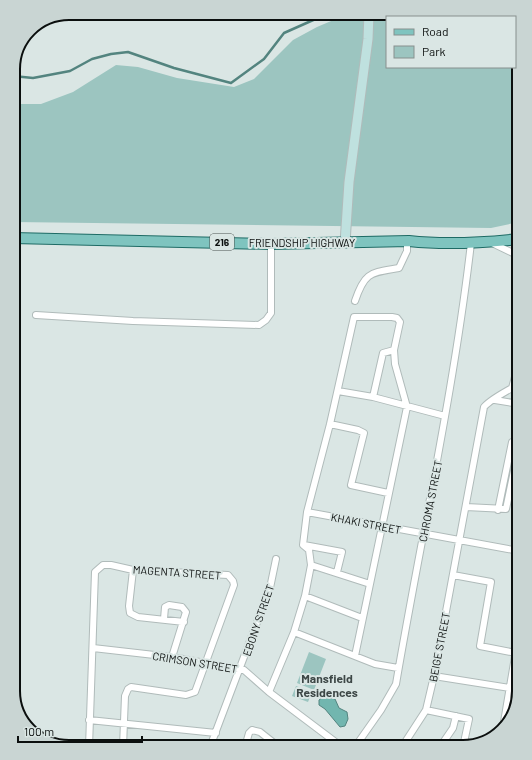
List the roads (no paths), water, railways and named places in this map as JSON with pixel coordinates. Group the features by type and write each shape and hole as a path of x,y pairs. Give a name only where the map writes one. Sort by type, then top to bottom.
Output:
{"main road":[{"name":"FRIENDSHIP HIGHWAY","path":"20,238 271,244 407,241 471,243 512,240"}],"street":[{"path":"345,243 349,182 367,46 369,20"},
{"path":"356,301 360,287 375,272 398,268 407,250 407,241"},
{"path":"490,242 512,253"},
{"name":"CHROMA STREET","path":"360,740 388,699 396,684 445,416 465,295 471,243"},
{"path":"36,315 133,321 259,325 266,320 271,313 271,244"},
{"path":"303,545 307,512 338,391 354,317 397,318 400,322 394,350 395,364 407,407 381,525 355,656"},
{"path":"373,397 383,353 394,350"},
{"name":"BEIGE STREET","path":"407,740 426,710 434,676 484,407 489,402 495,400 512,388"},
{"path":"338,391 373,397 445,416"},
{"path":"495,400 512,403"},
{"path":"330,424 358,430 364,433 351,485 388,493"},
{"path":"498,510 512,442"},
{"path":"466,507 498,510 506,509 512,483"},
{"name":"KHAKI STREET","path":"307,512 512,550"},
{"path":"269,692 294,632 305,596 311,565 309,550 303,545"},
{"path":"303,545 342,552 337,572"},
{"name":"EBONY STREET","path":"213,740 270,588 276,559"},
{"name":"MAGENTA STREET","path":"93,648 95,572 103,565 111,565 133,570 228,575 233,581 234,585 205,662"},
{"path":"311,565 337,572 370,584"},
{"path":"133,570 129,606 130,613 138,617 184,622"},
{"path":"453,575 491,582 480,646 512,652"},
{"path":"305,596 362,618"},
{"path":"164,619 164,607 169,604 184,608 186,612 172,657"},
{"path":"294,632 376,664 398,668"},
{"path":"88,740 93,648"},
{"name":"CRIMSON STREET","path":"93,648 172,657 241,668 269,692 333,740"},
{"path":"123,740 125,696 128,688 131,687 186,696 192,694 198,684 205,662"},
{"path":"434,676 510,688"},
{"path":"505,714 512,676"},
{"path":"426,710 469,719 464,740"},
{"path":"445,740 453,728 456,716"},
{"path":"89,720 216,733"},
{"path":"247,740 249,733 252,730 260,732 271,740"}],"waterway":[{"path":"20,77 33,78 70,71 92,59 111,54 128,52 174,68 231,83 264,59 284,33 313,20"}],"district":[{"name":"Mansfield Residences","path":"327,685"}]}
